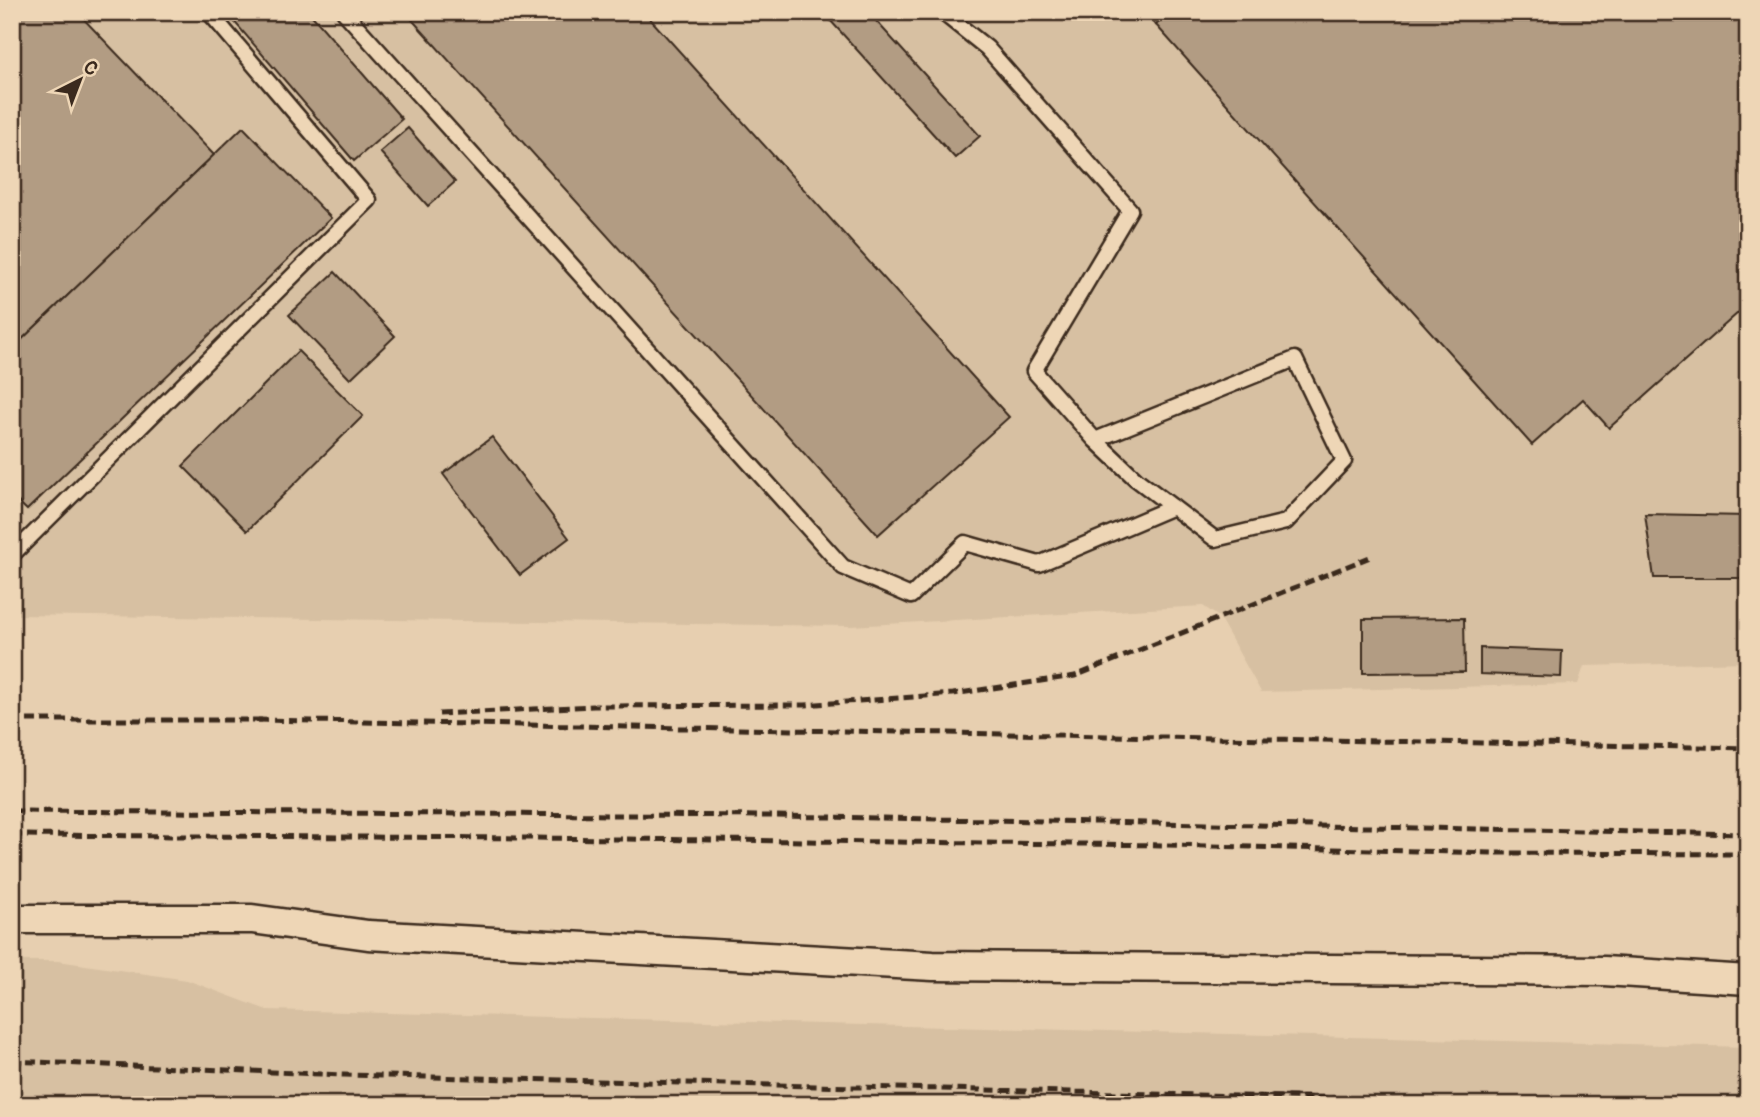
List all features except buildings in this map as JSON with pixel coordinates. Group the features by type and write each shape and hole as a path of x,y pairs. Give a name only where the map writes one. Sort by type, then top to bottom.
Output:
{"street":[{"path":"12,919 252,919 368,935 933,966 1604,971 1748,980"}],"lane":[{"path":"12,555 369,200 209,12"},
{"path":"344,12 843,567 911,596 965,543 1039,564 1173,507"},
{"path":"942,12 987,48 1129,210 1034,371 1095,440 1136,479 1216,539 1286,522 1344,461 1295,359 1095,440"}],"shaded area":[{"path":"12,12 1748,12 1748,662 1584,666 1578,684 1261,692 1219,617 1203,606 851,626 12,615"},
{"path":"12,961 58,961 187,980 267,1010 1748,1047 1748,1105 12,1105"}],"railway":[{"path":"439,714 594,706 805,705 953,694 1075,676 1370,557"},
{"path":"12,720 268,720"},
{"path":"258,720 1748,748"},
{"path":"12,811 772,816 1748,834"},
{"path":"12,835 532,838 1167,845 1494,853 1748,854"},
{"path":"12,1061 344,1075 1327,1098 1487,1105"}]}
